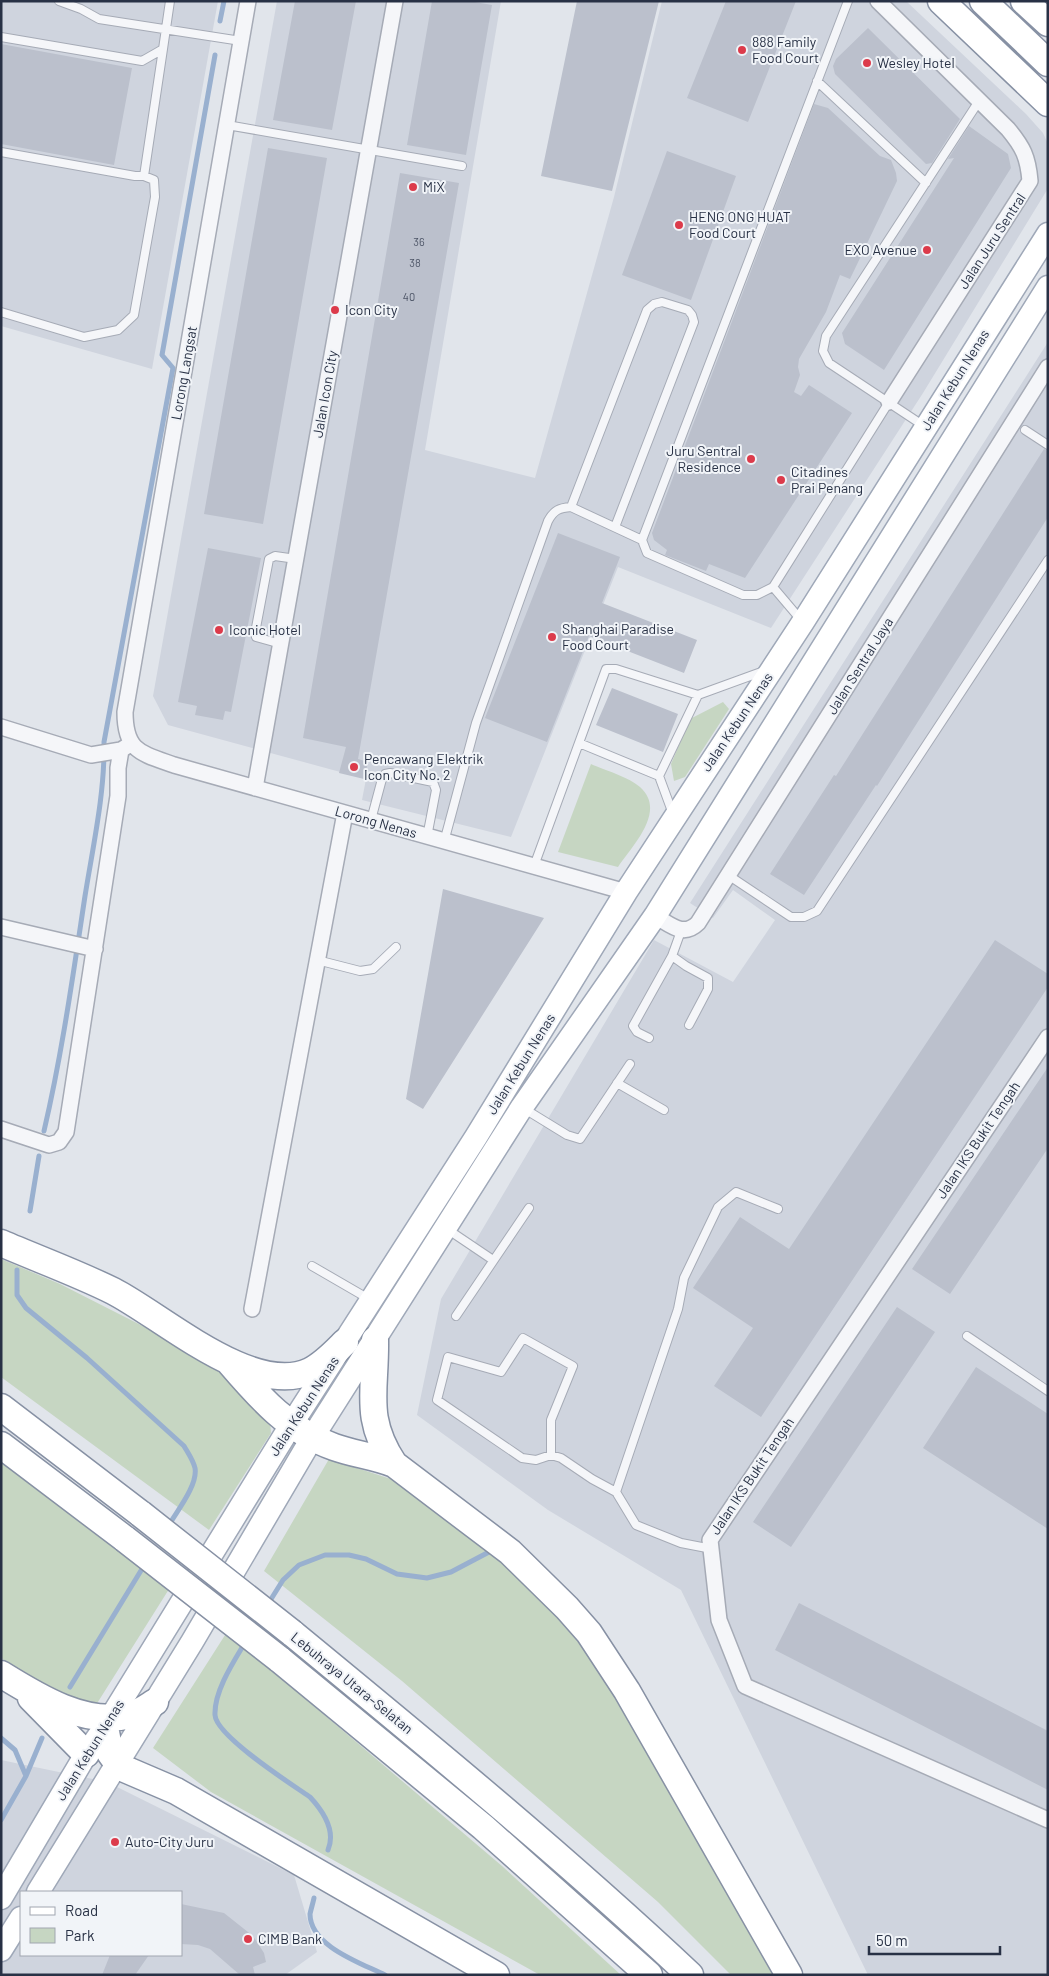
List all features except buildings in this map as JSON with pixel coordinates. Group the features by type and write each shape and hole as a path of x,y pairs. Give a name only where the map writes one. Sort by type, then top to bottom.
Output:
{"highway":[{"path":"941,1 1048,103"},
{"path":"983,1 1048,63"},
{"path":"1024,1 1048,23"},
{"path":"1012,69 1048,77"},
{"path":"1,1243 113,1292 230,1363 273,1376 300,1374 310,1371 326,1361 345,1342"},
{"path":"375,1340 373,1416 383,1448 394,1464"},
{"path":"230,1363 272,1410 302,1432 336,1448 394,1464 510,1552 567,1608 589,1633 637,1707 789,1975"},
{"name":"Lebuhraya Utara–Selatan","path":"1,1407 292,1633 534,1834 690,1975"},
{"name":"Lebuhraya Utara–Selatan","path":"1,1445 279,1659 483,1827 649,1975"},
{"path":"10,1679 79,1714 107,1723 132,1715 155,1702"},
{"path":"10,1679 86,1754"},
{"path":"107,1723 112,1773 176,1792 496,1975"}],"main road":[{"name":"Jalan Kebun Nenas","path":"39,1891 155,1702 302,1432 345,1342 476,1137 626,892 803,622 1048,234"},
{"name":"Jalan Kebun Nenas","path":"1,1898 86,1754 302,1432 375,1340 522,1107 655,916 1048,286"},
{"path":"1,1950 20,1920"}],"street":[{"name":"Lorong Langsat","path":"120,748 125,729 125,712 248,1"},
{"name":"Jalan Icon City","path":"255,788 395,1"},
{"name":"Jalan Juru Sentral","path":"878,1 1008,128 1022,146 1029,166 1030,181 889,402"},
{"name":"Jalan Sentral Jaya","path":"681,931 691,930 698,923 1048,367"},
{"path":"1,727 91,755 120,748 118,796 90,948 66,1132 59,1142 49,1146 1,1129"},
{"name":"Lorong Nenas","path":"120,748 444,842 626,892"},
{"path":"252,1309 345,813"},
{"path":"655,916 681,931"},
{"path":"1,927 90,948"},
{"name":"Jalan IKS Bukit Tengah","path":"1048,1037 710,1540 718,1620 745,1686 1048,1820"}],"lane":[{"path":"59,1 81,9 99,19 168,28 241,41"},
{"path":"144,176 163,49 168,28 170,1"},
{"path":"642,540 848,1"},
{"path":"1,38 142,61 163,49"},
{"path":"817,80 926,183"},
{"path":"926,427 829,363 823,352 826,336 980,101"},
{"path":"227,125 462,166"},
{"path":"1,152 144,176 154,180 155,198 134,315 118,330 84,337 1,312"},
{"path":"571,507 647,310 654,304 662,302 688,310 694,322 615,527"},
{"name":"Jalan Juru Sentral","path":"773,587 889,402"},
{"path":"1025,430 1048,445"},
{"path":"444,842 476,723 548,521 553,512 571,507 642,540 647,552 743,595 757,595 773,587 803,622"},
{"path":"281,644 256,637 255,633 269,559 275,556 296,560"},
{"path":"728,875 791,916 804,917 818,911 1048,560"},
{"path":"534,866 606,670 616,669 698,695 773,668"},
{"path":"674,817 659,776 698,695"},
{"path":"579,743 659,776"},
{"path":"371,820 385,774 390,773 433,782 436,790 427,837"},
{"path":"649,1038 637,1032 633,1026 672,956 681,931"},
{"path":"317,960 360,971 373,969 396,947"},
{"path":"672,956 708,978 708,989 689,1025"},
{"path":"522,1107 567,1135 580,1139 630,1064"},
{"path":"617,1083 664,1110"},
{"path":"616,1492 678,1308 684,1278 718,1207 736,1192 778,1209"},
{"path":"456,1316 529,1208"},
{"path":"445,1228 493,1260"},
{"path":"312,1266 371,1300"},
{"path":"967,1336 1048,1390"},
{"path":"551,1455 551,1420 573,1366 523,1338 501,1372 448,1357 437,1400 522,1458 536,1460 551,1455 561,1458 592,1479 616,1492 636,1525 681,1543 712,1549"}],"shaded area":[{"path":"1,1 218,1 152,369 1,326"},
{"path":"277,1 501,1 425,450 535,478 614,197 662,1 906,1 1026,114 1043,133 1048,144 1047,190 923,393 771,628 618,567 511,837 362,800 366,779 168,725 153,696"},
{"path":"1048,342 1048,1975 868,1975 681,1590 548,1510 417,1415 441,1299 654,940 733,982 775,920 733,890 713,918 690,903"},
{"name":"Auto-City Juru","path":"1,1760 107,1782 294,1875 317,1952 285,1975 1,1975"}],"green space":[{"path":"723,702 729,709 685,777 674,781 671,764 690,719"},
{"path":"591,764 635,783 647,796 650,807 645,828 618,867 558,852"},
{"path":"1,1259 60,1284 184,1347 234,1380 270,1420 271,1433 209,1530 1,1377"},
{"path":"1,1459 171,1586 96,1705 61,1698 1,1658"},
{"path":"329,1459 394,1480 540,1589 593,1650 783,1975 731,1975 658,1902 402,1681 264,1571"},
{"path":"227,1632 502,1866 621,1975 540,1975 211,1792 153,1748"}],"waterway":[{"path":"220,21 224,1"},
{"path":"44,1131 62,1044 98,819 103,781 104,742 173,368 162,355 215,55"},
{"path":"30,1211 39,1156"},
{"path":"17,1270 17,1295 26,1308 87,1358 184,1446 194,1465 195,1475 190,1490 169,1525"},
{"path":"268,1604 283,1580 299,1565 325,1555 349,1555 366,1559 397,1574 427,1578 451,1572 489,1552"},
{"path":"70,1687 145,1564"},
{"path":"246,1641 221,1686 215,1715 219,1724 240,1747 310,1797 327,1822 330,1836 328,1850"},
{"path":"1,1738 15,1750 26,1776 1,1820"},
{"path":"26,1776 42,1738"},
{"path":"314,1898 310,1914 312,1925 318,1935 338,1952 385,1975"}],"place":[{"name":"888 Family Food Court","path":"742,50"},
{"name":"Wesley Hotel","path":"867,63"},
{"name":"MiX","path":"413,187"},
{"name":"HENG ONG HUAT Food Court","path":"679,225"},
{"name":"EXO Avenue","path":"927,250"},
{"name":"Icon City","path":"335,310"},
{"name":"Juru Sentral Residence","path":"751,459"},
{"name":"Citadines Prai Penang","path":"781,480"},
{"name":"Iconic Hotel","path":"219,630"},
{"name":"Shanghai Paradise Food Court","path":"552,637"},
{"name":"Pencawang Elektrik Icon City No. 2","path":"354,767"},
{"name":"Auto-City Juru","path":"115,1842"},
{"name":"CIMB Bank","path":"248,1939"}]}
